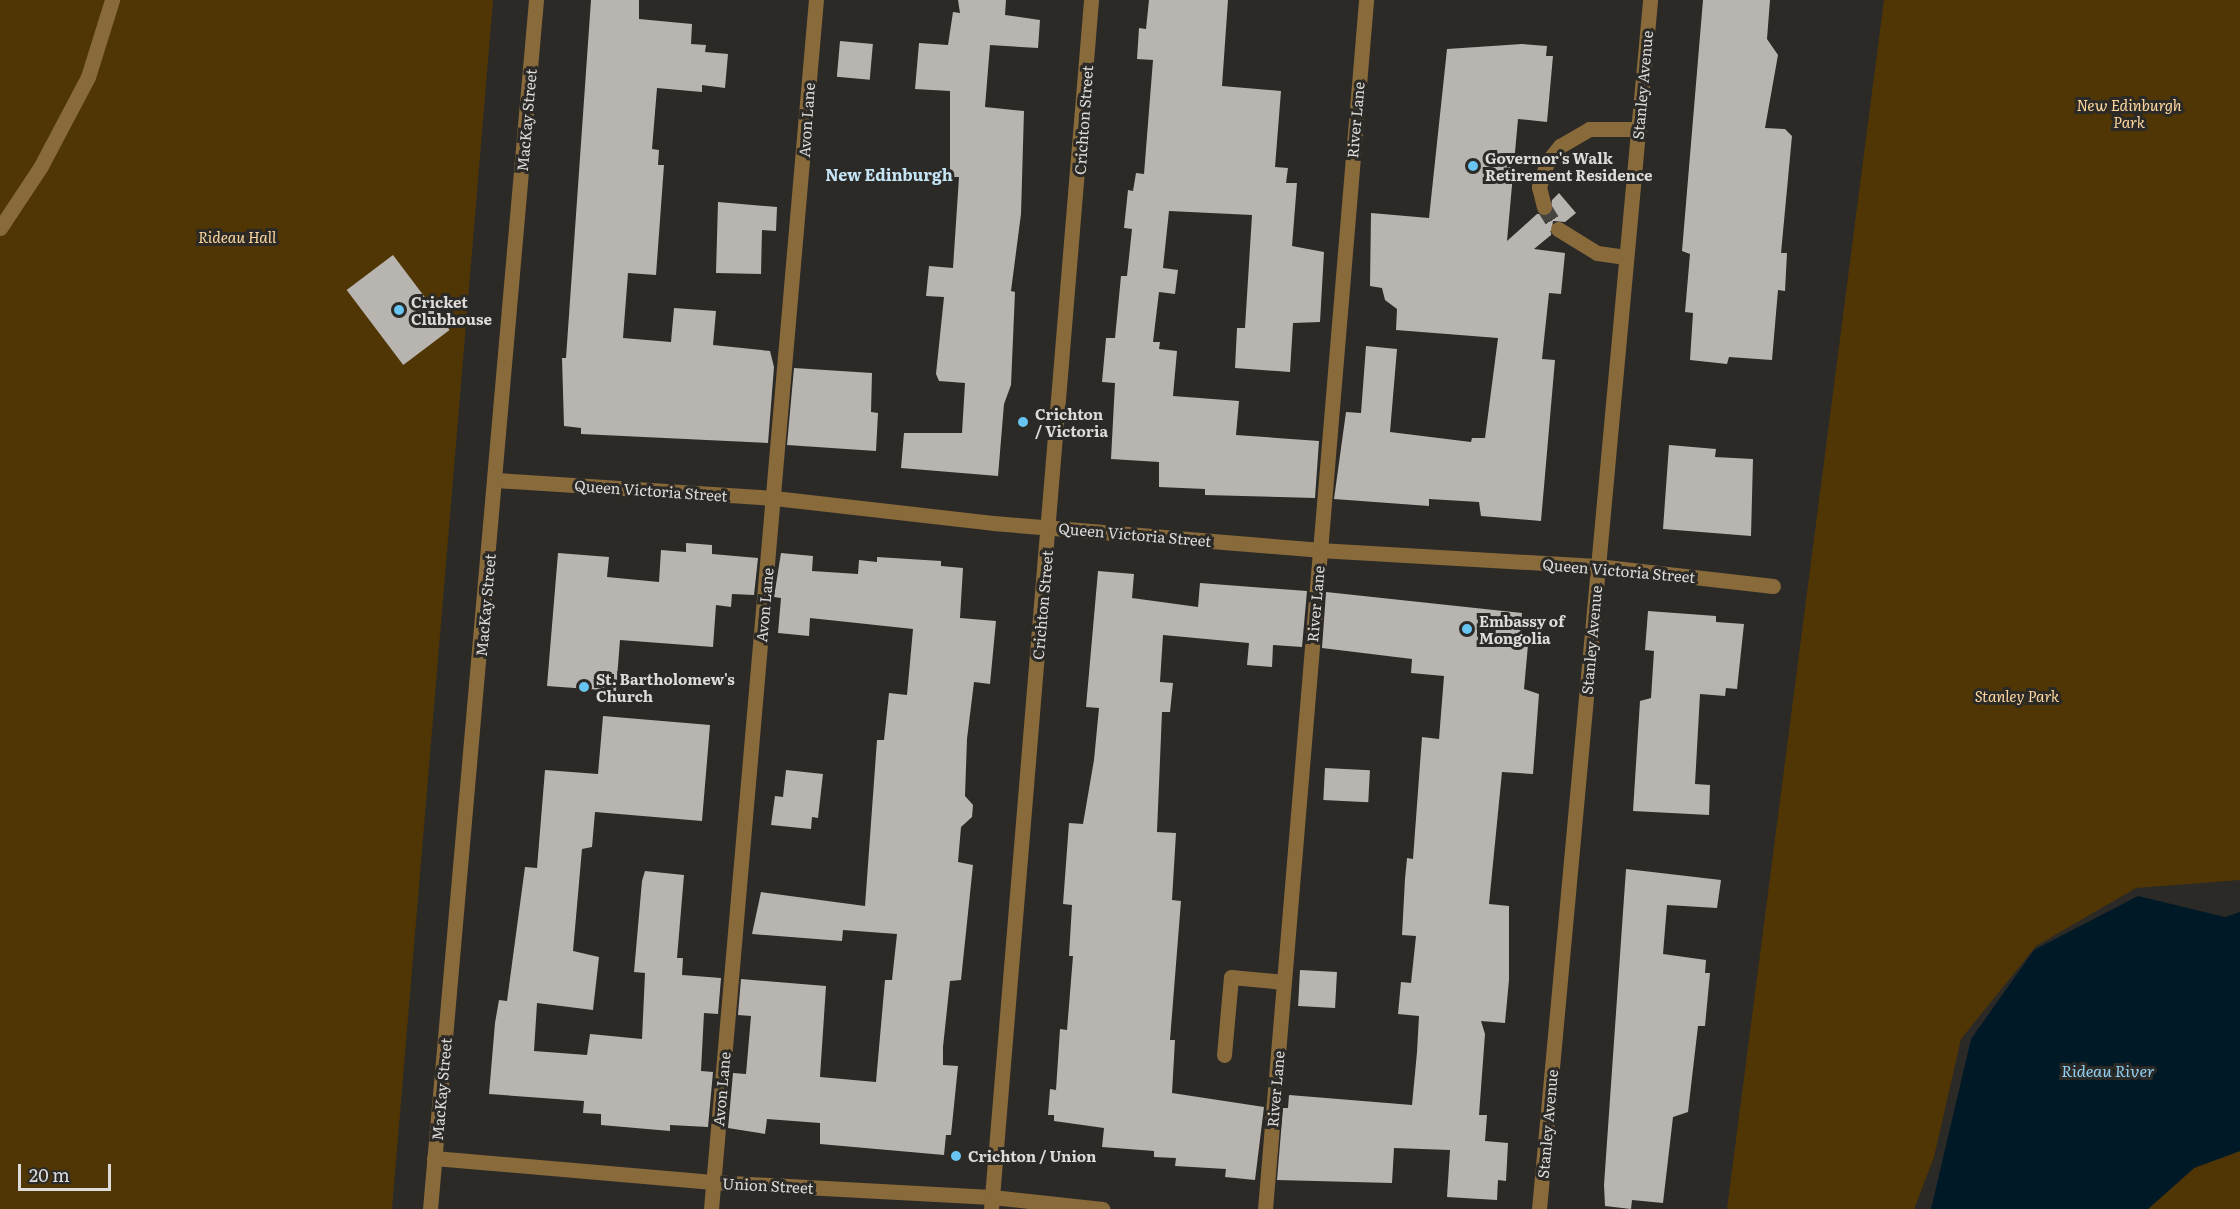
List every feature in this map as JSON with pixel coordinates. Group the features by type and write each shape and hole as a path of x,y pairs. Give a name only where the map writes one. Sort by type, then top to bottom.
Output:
{"street":[{"path":"0,228 41,166 88,77 112,0"},
{"name":"MacKay Street","path":"430,1209 496,480 536,0"},
{"name":"Avon Lane","path":"711,1209 816,0"},
{"name":"Crichton Street","path":"992,1203 1091,0"},
{"name":"River Lane","path":"1265,1209 1366,0"},
{"name":"Stanley Avenue","path":"1539,1209 1650,0"},
{"path":"1544,207 1539,187 1547,162 1560,146 1589,129 1638,129"},
{"path":"1558,229 1597,253 1626,257"},
{"name":"Queen Victoria Street","path":"496,480 774,498 1048,527 1319,550 1597,566 1773,586"},
{"path":"1224,1055 1231,977 1284,982"},
{"name":"Union Street","path":"434,1158 713,1182 1102,1209"}],"green space":[{"name":"Rideau Hall","path":"0,0 493,0 392,1209 0,1209"},
{"name":"Stanley Park","path":"1884,0 2240,0 2240,880 2136,888 2036,946 1961,1039 1934,1157 1914,1209 1727,1209"},
{"path":"2240,1151 2240,1209 2148,1209 2194,1168"}],"water":[{"name":"Rideau River","path":"2138,896 2225,917 2240,912 2240,1151 2194,1168 2148,1209 1931,1209 1971,1039 2034,950"}],"building":[{"path":"591,0 639,0 639,19 692,24 691,44 706,45 705,52 728,54 725,88 702,85 702,92 657,88 652,149 659,150 658,165 664,165 656,275 628,273 623,338 671,342 674,308 716,311 713,345 770,351 774,367 768,443 581,434 581,428 564,426 562,358 566,358"},
{"path":"958,0 1006,0 1005,15 1040,20 1038,48 990,45 985,107 1024,111 1021,214 1011,291 1015,292 1011,385 1004,404 998,476 901,468 904,433 962,433 965,383 939,381 936,374 944,297 926,296 929,266 953,268 959,177 950,177 950,91 915,89 919,43 948,45 953,12 960,13"},
{"path":"1149,0 1228,0 1222,86 1281,91 1275,167 1288,168 1286,183 1297,183 1292,246 1324,252 1320,322 1293,323 1290,372 1235,368 1237,328 1245,328 1252,215 1169,211 1163,268 1178,270 1175,294 1159,292 1153,342 1160,342 1159,349 1177,351 1173,396 1239,401 1236,435 1319,441 1315,498 1205,495 1205,489 1159,487 1159,462 1111,459 1115,383 1102,382 1106,338 1115,338 1121,276 1127,276 1132,229 1124,228 1128,190 1133,191 1136,173 1144,174 1153,60 1137,59 1139,28 1146,29"},
{"path":"1703,0 1770,0 1767,39 1778,55 1765,128 1785,129 1792,136 1781,253 1787,253 1785,291 1778,290 1772,360 1729,357 1727,364 1690,360 1693,313 1685,312 1690,254 1682,251"},
{"path":"840,41 873,44 870,80 837,77"},
{"path":"1522,44 1547,46 1546,56 1553,56 1547,122 1518,119 1507,241 1537,214 1550,214 1552,200 1559,193 1576,213 1565,222 1553,221 1551,235 1534,249 1565,253 1561,294 1549,293 1542,359 1555,360 1541,521 1481,516 1479,502 1429,499 1429,506 1334,499 1346,412 1361,413 1366,346 1397,349 1390,432 1471,442 1472,438 1485,438 1498,338 1396,330 1397,309 1385,300 1382,288 1370,286 1371,213 1429,218 1447,49"},
{"path":"718,202 777,207 776,231 762,230 761,274 716,273"},
{"name":"Cricket Clubhouse","path":"393,255 450,330 403,365 347,290"},
{"path":"794,368 872,373 871,412 878,413 876,451 787,445"},
{"path":"1669,445 1716,449 1715,457 1753,459 1751,536 1663,529"},
{"path":"686,543 712,545 712,554 758,558 754,595 732,594 731,607 716,605 713,647 620,640 616,691 547,686 558,553 609,557 607,577 659,582 661,550 686,552"},
{"path":"781,553 813,556 812,571 858,574 859,560 877,562 877,557 941,561 941,566 963,568 960,618 996,621 990,684 974,682 967,739 965,796 973,805 972,817 961,827 958,862 973,865 961,980 950,981 943,1047 943,1065 958,1066 951,1135 946,1135 944,1155 820,1144 820,1123 767,1119 765,1134 728,1128 733,1073 746,1074 751,1016 738,1015 741,979 826,986 820,1077 876,1082 885,980 892,980 897,934 843,930 842,941 752,934 761,892 865,906 877,740 884,740 889,693 907,695 913,629 810,618 809,636 778,633 781,598 774,597"},
{"path":"1098,571 1134,574 1132,598 1198,607 1200,583 1307,591 1302,647 1273,645 1272,667 1247,665 1249,643 1163,635 1160,682 1173,683 1170,712 1162,712 1157,832 1176,833 1172,900 1181,901 1170,1040 1175,1040 1172,1093 1264,1107 1255,1180 1225,1177 1226,1169 1175,1166 1176,1158 1154,1157 1154,1151 1102,1147 1104,1128 1054,1121 1054,1115 1048,1115 1050,1089 1056,1090 1060,1029 1067,1030 1073,956 1069,956 1072,905 1063,904 1069,823 1083,824 1094,760 1099,708 1086,707"},
{"path":"1326,592 1522,613 1519,645 1528,645 1524,689 1539,694 1533,774 1502,772 1489,904 1509,906 1509,980 1505,1023 1481,1021 1485,1034 1479,1115 1487,1115 1485,1141 1508,1143 1506,1181 1498,1180 1497,1200 1447,1197 1450,1150 1394,1148 1392,1183 1277,1180 1283,1108 1288,1108 1289,1095 1412,1105 1417,1052 1419,1016 1398,1014 1401,982 1411,983 1416,936 1402,935 1405,879 1407,858 1413,859 1422,737 1439,739 1444,676 1411,673 1412,659 1322,648"},
{"path":"1648,611 1716,616 1716,622 1744,624 1737,689 1726,688 1725,696 1700,694 1695,784 1710,785 1709,815 1633,811 1640,701 1651,698 1654,651 1645,650"},
{"path":"603,716 710,725 702,821 595,812 592,847 582,849 573,951 599,957 593,1010 537,1003 534,1051 587,1055 590,1034 642,1039 645,973 634,972 642,881 645,871 684,875 677,958 683,958 682,975 721,978 718,1014 704,1013 701,1071 713,1072 708,1127 670,1125 670,1131 601,1125 601,1114 583,1113 584,1101 489,1094 495,1023 499,1000 507,1001 525,867 537,868 545,770 598,774"},
{"path":"1325,768 1370,770 1368,802 1323,800"},
{"path":"786,770 823,774 818,818 812,817 811,829 771,825 775,796 783,797"},
{"path":"1626,869 1721,880 1717,908 1667,905 1663,954 1706,960 1705,973 1710,973 1705,1026 1698,1026 1688,1112 1673,1117 1663,1203 1632,1200 1631,1209 1605,1206 1604,1185"},
{"path":"1300,970 1337,972 1335,1008 1298,1006"}],"tunnel":[{"path":"1544,207 1558,229"}],"place":[{"name":"Governor's Walk Retirement Residence","path":"1473,166"},
{"name":"Cricket Clubhouse","path":"399,310"},
{"name":"Crichton / Victoria","path":"1023,422"},
{"name":"Embassy of Mongolia","path":"1467,629"},
{"name":"St. Bartholomew's Church","path":"584,687"},
{"name":"Crichton / Union","path":"956,1156"}],"district":[{"name":"New Edinburgh","path":"889,174"}],"park label":[{"name":"New Edinburgh Park","path":"2129,112"}]}
